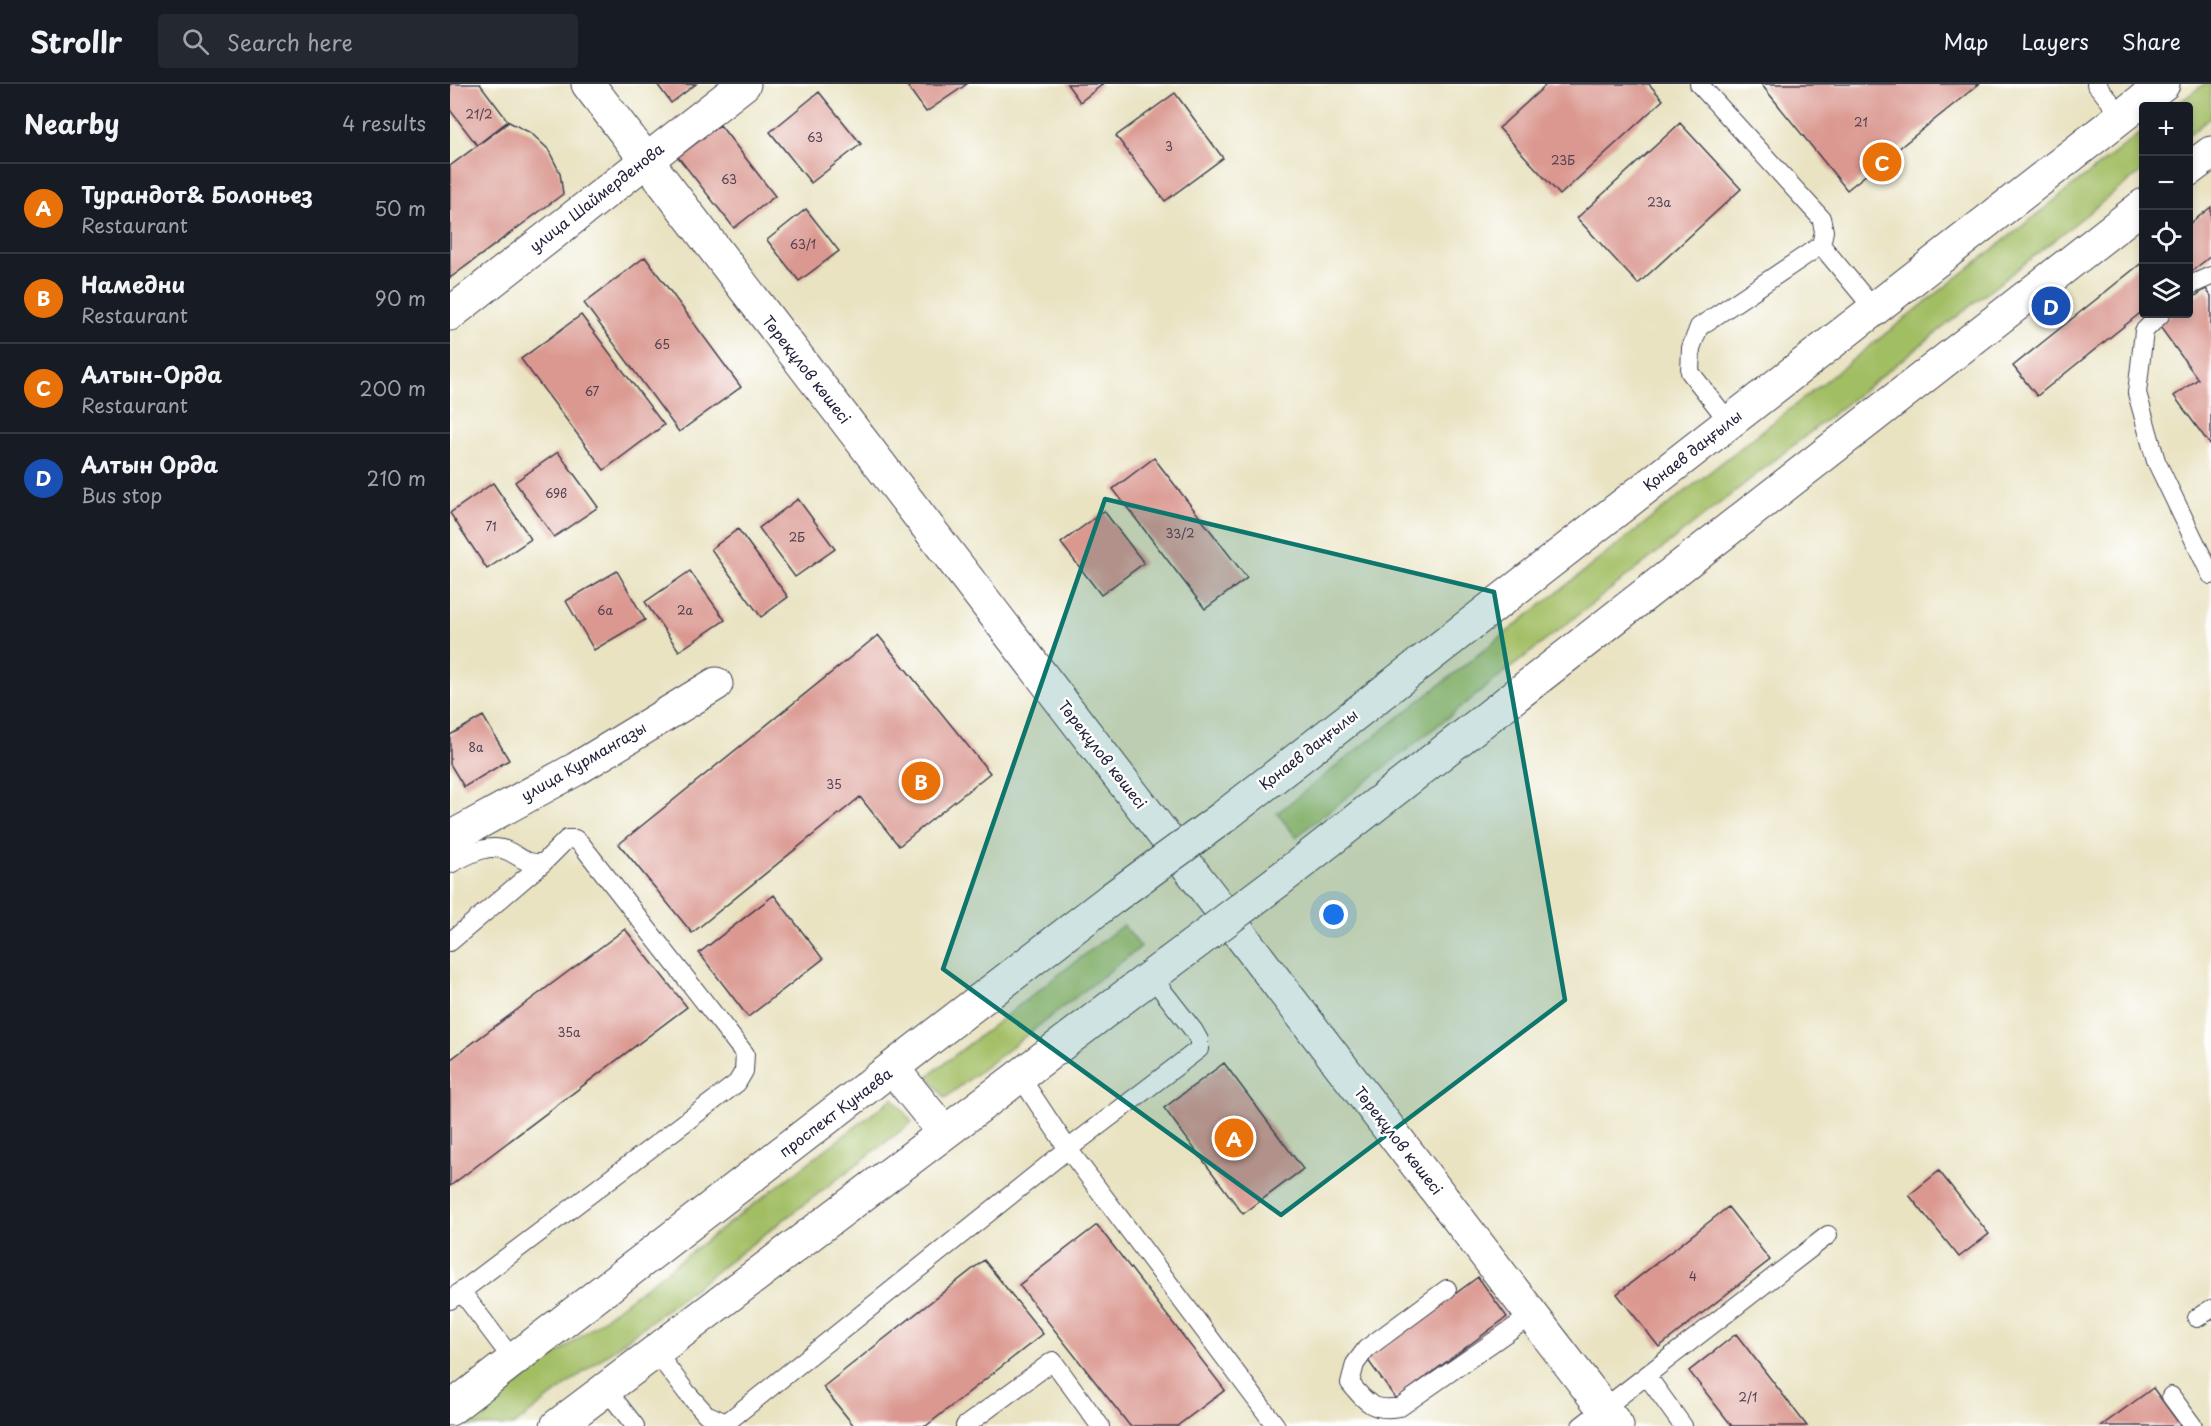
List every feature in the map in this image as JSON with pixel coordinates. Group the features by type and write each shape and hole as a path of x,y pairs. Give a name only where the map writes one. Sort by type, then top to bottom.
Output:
{"main road":[{"name":"Төреқұлов көшесі","path":"588,84 1532,1315 1600,1421"},
{"name":"улица Шаймерденова","path":"450,314 744,84"},
{"name":"Қонаев даңғылы","path":"1222,818 2163,84"},
{"path":"2193,166 2211,153"},
{"path":"557,1426 1278,881 2139,210"},
{"name":"улица Курмангазы","path":"450,838 576,769 716,684"},
{"name":"проспект Кунаева","path":"450,1409 1111,899 1222,818"},
{"path":"893,1069 944,1132"}],"lane":[{"path":"1699,84 1821,218 1824,231 1821,245 1699,327 1692,348 1690,372 1729,422"},
{"path":"2096,84 2122,117"},
{"path":"1821,245 1874,309"},
{"path":"2193,284 2211,276"},
{"path":"2157,318 2144,330 2138,393 2156,462 2211,574"},
{"path":"450,942 543,863 567,839 575,839 744,1054 744,1071 737,1083 456,1296 513,1360"},
{"path":"450,864 490,847 507,850 531,864 543,863"},
{"path":"655,1351 706,1414 726,1423 1068,1149 1199,1049 1199,1040 1160,970"},
{"path":"1019,1076 1068,1149 1276,1426"},
{"path":"1600,1421 1647,1376 1828,1235"},
{"path":"1447,1289 1366,1349 1355,1364 1350,1383 1363,1400 1383,1410 1400,1407 1532,1315"},
{"path":"965,1426 1053,1361 1100,1426"},
{"path":"1647,1376 1683,1426"},
{"path":"606,1389 635,1426"},
{"path":"2171,1396 2193,1426"}],"highlighted area":[{"path":"1105,499 1494,592 1565,1000 1281,1215 943,969"}],"green space":[{"path":"2204,84 2211,84 2211,117 2193,132 2193,102 2180,102"},
{"path":"2139,134 2139,173 1296,837 1277,813"},
{"path":"1123,925 1141,947 945,1098 928,1076"},
{"path":"893,1098 912,1122 513,1426 463,1426"}],"building":[{"path":"450,84 480,84 508,121 477,145 450,110"},
{"path":"657,84 696,84 671,103"},
{"path":"906,84 967,84 926,112"},
{"path":"1067,84 1103,84 1080,102"},
{"path":"1547,84 1649,84 1663,100 1560,195 1499,128"},
{"path":"1761,84 1979,84 1847,190"},
{"path":"819,92 861,144 811,183 770,132"},
{"path":"1175,93 1223,158 1165,201 1116,136"},
{"path":"509,122 531,133 548,149 560,173 563,194 450,278 450,166"},
{"path":"1680,123 1741,189 1638,284 1577,218"},
{"path":"720,125 775,196 734,228 678,157"},
{"path":"2211,207 2211,256 2193,270 2193,264 2193,221"},
{"path":"806,209 839,251 799,281 767,240"},
{"path":"645,257 741,387 679,432 584,303"},
{"path":"2139,265 2139,314 2037,396 2013,366"},
{"path":"2206,289 2211,296 2211,446 2174,396 2198,379 2158,324 2166,318 2193,318 2193,298"},
{"path":"581,315 664,425 604,470 521,359"},
{"path":"558,452 598,507 554,537 515,482"},
{"path":"1154,458 1247,578 1205,609 1113,489"},
{"path":"493,483 531,539 487,569 450,513"},
{"path":"798,499 835,549 795,577 759,528"},
{"path":"1104,511 1144,563 1101,595 1061,543"},
{"path":"738,529 788,597 761,617 711,549"},
{"path":"617,571 645,620 594,650 566,601"},
{"path":"690,571 725,620 679,651 645,602"},
{"path":"878,635 990,773 899,846 860,797 692,933 619,844"},
{"path":"483,716 509,760 464,787 450,764 450,735"},
{"path":"774,895 823,959 748,1017 699,953"},
{"path":"625,929 687,1007 450,1186 450,1060"},
{"path":"1224,1063 1303,1169 1243,1214 1164,1108"},
{"path":"1939,1171 1989,1234 1959,1257 1909,1195"},
{"path":"1728,1207 1770,1260 1659,1347 1617,1294"},
{"path":"1097,1225 1225,1390 1177,1426 1130,1426 1019,1285"},
{"path":"984,1260 1043,1334 926,1426 854,1426 823,1387"},
{"path":"1478,1277 1507,1317 1396,1399 1367,1359"},
{"path":"1736,1334 1807,1426 1732,1426 1689,1371"},
{"path":"2153,1388 2181,1426 2101,1426"}],"place":[{"name":"Алтын-Орда","path":"1882,162"},
{"name":"Алтын Орда","path":"2051,306"},
{"name":"Намедни","path":"921,781"},
{"name":"Турандот& Болоньез","path":"1234,1138"}]}
